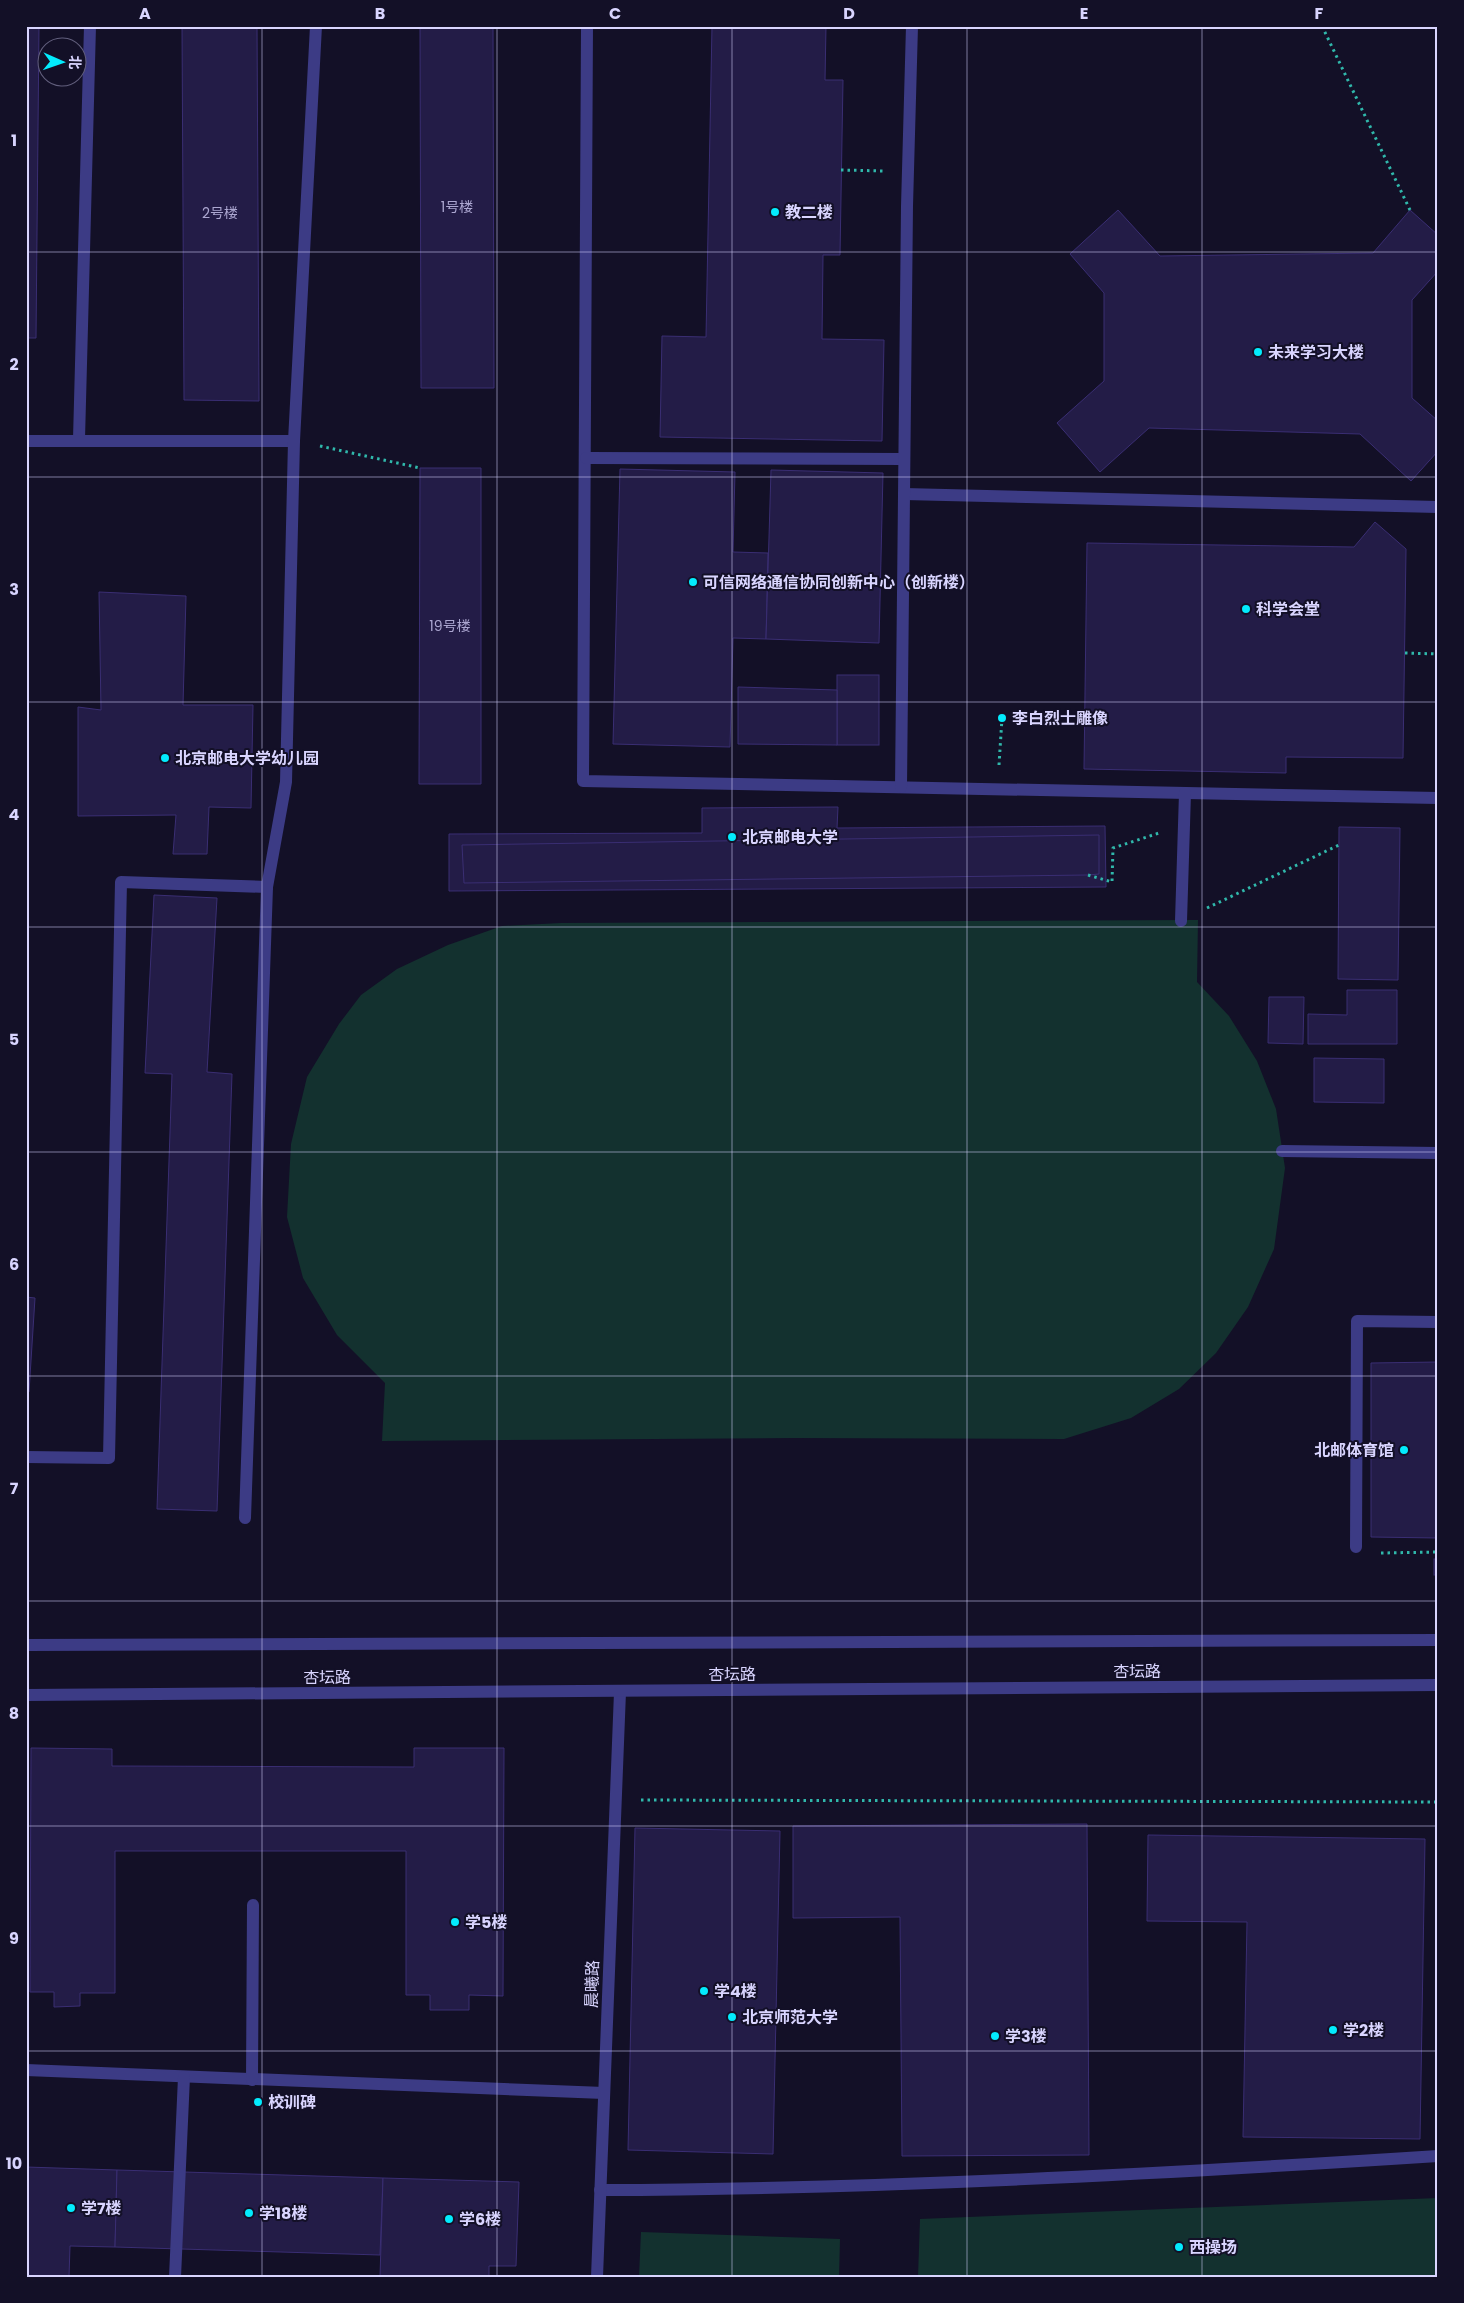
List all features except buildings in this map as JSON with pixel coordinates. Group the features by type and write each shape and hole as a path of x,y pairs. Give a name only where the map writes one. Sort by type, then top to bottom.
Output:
{"street":[{"path":"79,439 90,26"},
{"path":"245,1518 267,887 286,782 294,441 316,26"},
{"path":"587,26 583,781 1438,798"},
{"path":"901,787 907,171 912,26"},
{"path":"26,441 79,439 294,441"},
{"path":"586,458 904,459"},
{"path":"904,494 1438,507"},
{"path":"1181,921 1184,793"},
{"path":"26,1457 109,1458 121,882 267,887"},
{"path":"1282,1151 1438,1153"},
{"path":"1356,1547 1357,1321 1438,1322"},
{"name":"杏坛路","path":"26,1645 1438,1640"},
{"name":"杏坛路","path":"26,1695 1438,1685"},
{"name":"晨曦路","path":"596,2277 620,1692"},
{"path":"252,2080 253,1905"},
{"path":"26,2070 604,2093"},
{"path":"175,2277 184,2077"},
{"path":"600,2190 744,2190 953,2182 1208,2171 1438,2156"}],"path":[{"path":"1322,26 1410,210"},
{"path":"841,170 907,171"},
{"path":"294,441 420,468"},
{"path":"1405,653 1438,654"},
{"path":"997,789 1002,718"},
{"path":"1088,875 1112,882 1113,848 1183,825"},
{"path":"1181,921 1339,845"},
{"path":"1356,1547 1381,1553 1438,1552"},
{"path":"615,1800 1438,1802"}],"green space":[{"path":"1198,920 1197,982 1229,1016 1257,1061 1276,1109 1285,1168 1274,1249 1248,1307 1216,1353 1179,1389 1131,1418 1064,1439 794,1438 382,1441 385,1383 337,1335 303,1278 287,1217 291,1144 307,1077 339,1024 361,995 397,969 448,945 502,926 561,923"},
{"name":"西操场","path":"1438,2198 1438,2277 918,2277 920,2219"},
{"path":"641,2232 840,2239 839,2277 639,2277"}],"place":[{"name":"教二楼","path":"775,212"},
{"name":"未来学习大楼","path":"1258,352"},
{"name":"可信网络通信协同创新中心（创新楼）","path":"693,582"},
{"name":"科学会堂","path":"1246,609"},
{"name":"李白烈士雕像","path":"1002,718"},
{"name":"北京邮电大学幼儿园","path":"165,758"},
{"name":"北京邮电大学","path":"732,837"},
{"name":"北邮体育馆","path":"1404,1450"},
{"name":"学5楼","path":"455,1922"},
{"name":"学4楼","path":"704,1991"},
{"name":"北京师范大学","path":"732,2017"},
{"name":"学2楼","path":"1333,2030"},
{"name":"学3楼","path":"995,2036"},
{"name":"校训碑","path":"258,2102"},
{"name":"学7楼","path":"71,2208"},
{"name":"学18楼","path":"249,2213"},
{"name":"学6楼","path":"449,2219"},
{"name":"西操场","path":"1179,2247"}]}
